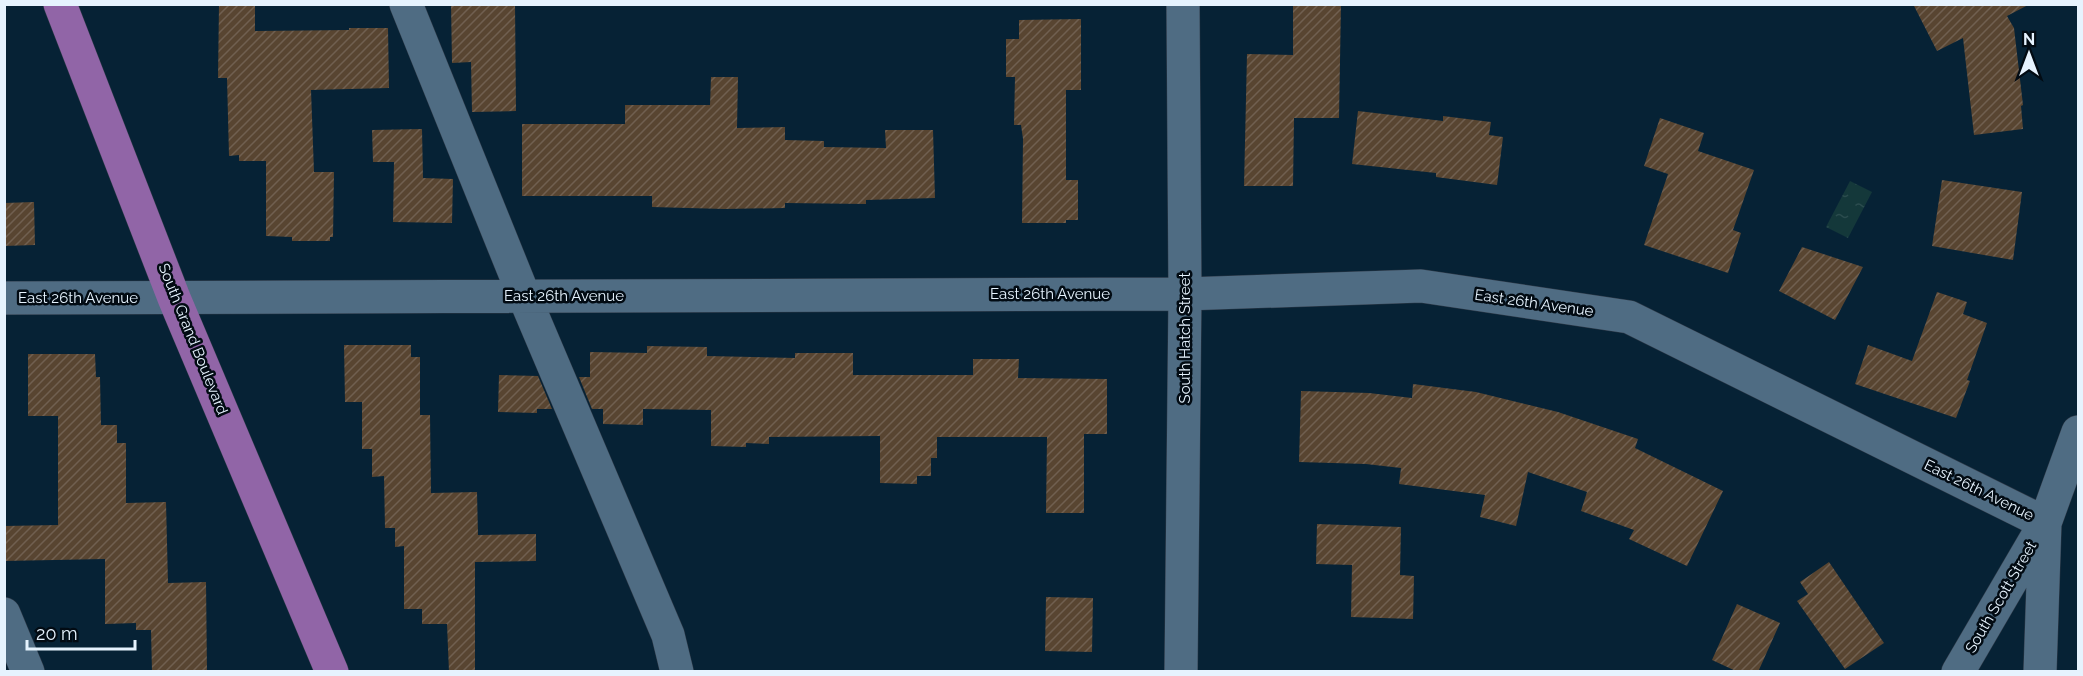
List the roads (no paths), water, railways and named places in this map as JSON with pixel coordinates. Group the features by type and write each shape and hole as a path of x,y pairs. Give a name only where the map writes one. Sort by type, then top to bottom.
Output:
{"main road":[{"name":"South Grand Boulevard","path":"60,4 174,298 332,672"}],"street":[{"path":"406,4 524,296 668,635 677,672"},
{"name":"South Hatch Street","path":"1181,672 1185,294 1183,4"},
{"name":"East 26th Avenue","path":"4,298 1185,294 1421,286 1629,317 2045,523"},
{"path":"2040,672 2045,523 2079,432"},
{"name":"South Scott Street","path":"1958,672 2045,523"},
{"path":"4,614 28,672"}],"water":[{"path":"1850,181 1872,192 1848,238 1826,227"}]}
